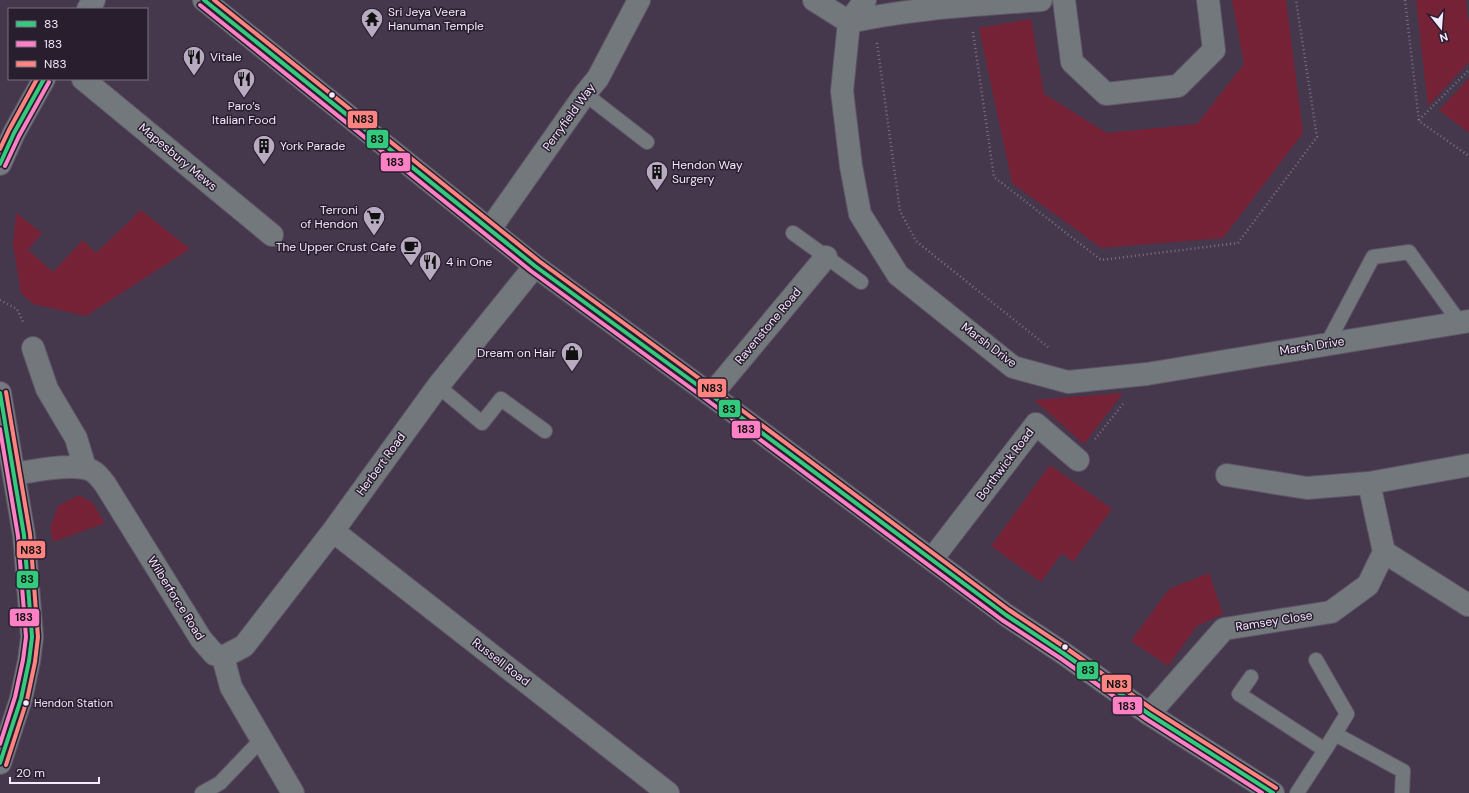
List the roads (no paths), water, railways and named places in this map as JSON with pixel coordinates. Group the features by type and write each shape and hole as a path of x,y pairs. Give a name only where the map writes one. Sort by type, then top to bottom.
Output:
{"main road":[{"path":"204,0 535,266 1006,615 1063,653 1149,714 1273,793"},
{"path":"0,164 14,133 43,80"},
{"path":"0,393 24,535 32,637 21,699 0,763"}],"street":[{"name":"Perryfield Way","path":"490,229 584,94 598,78 639,0"},
{"path":"814,0 850,22 869,8 970,6 1041,0"},
{"path":"1064,0 1072,62 1106,94 1178,86 1214,50 1208,0"},
{"name":"Marsh Drive","path":"850,22 842,91 851,166 860,214 898,275 1013,366 1068,382 1147,374 1465,322"},
{"name":"Mapesbury Mews","path":"84,80 272,235"},
{"name":"Ravenstone Road","path":"711,395 826,257"},
{"name":"Herbert Road","path":"223,657 244,646 333,531 438,386 535,266"},
{"path":"14,474 57,468 85,468 76,438 47,389 33,348"},
{"name":"Borthwick Road","path":"932,559 1036,424 1078,460"},
{"path":"1227,474 1307,488 1369,483 1469,465"},
{"name":"Wilberforce Road","path":"85,468 94,472 105,484 200,639 214,654 223,657"},
{"path":"1369,483 1384,552 1468,605"},
{"name":"Russell Road","path":"333,531 668,793"},
{"name":"Ramsey Close","path":"1149,714 1224,630 1331,612 1368,585 1384,552"},
{"path":"223,657 231,687 293,793"}],"lane":[{"path":"584,94 647,142"},
{"path":"792,233 860,282"},
{"path":"1327,344 1373,257 1409,252 1465,322"},
{"path":"438,386 482,423 502,399 545,431"},
{"path":"1297,793 1347,714 1316,660"},
{"path":"1251,677 1239,694 1325,750"},
{"path":"1335,734 1403,771 1402,793"},
{"path":"202,793 223,788 261,740"}],"place":[{"name":"Sri Jeya Veera Hanuman Temple","path":"372,38"},
{"name":"Vitale","path":"194,76"},
{"name":"Paro’s Italian Food","path":"244,98"},
{"name":"York Parade","path":"264,166"},
{"name":"Hendon Way Surgery","path":"657,192"},
{"name":"Terroni of Hendon","path":"374,236"},
{"name":"The Upper Crust Cafe","path":"411,266"},
{"name":"4 in One","path":"430,282"},
{"name":"Dream on Hair","path":"572,372"},
{"name":"Hendon Station","path":"26,703"}]}
